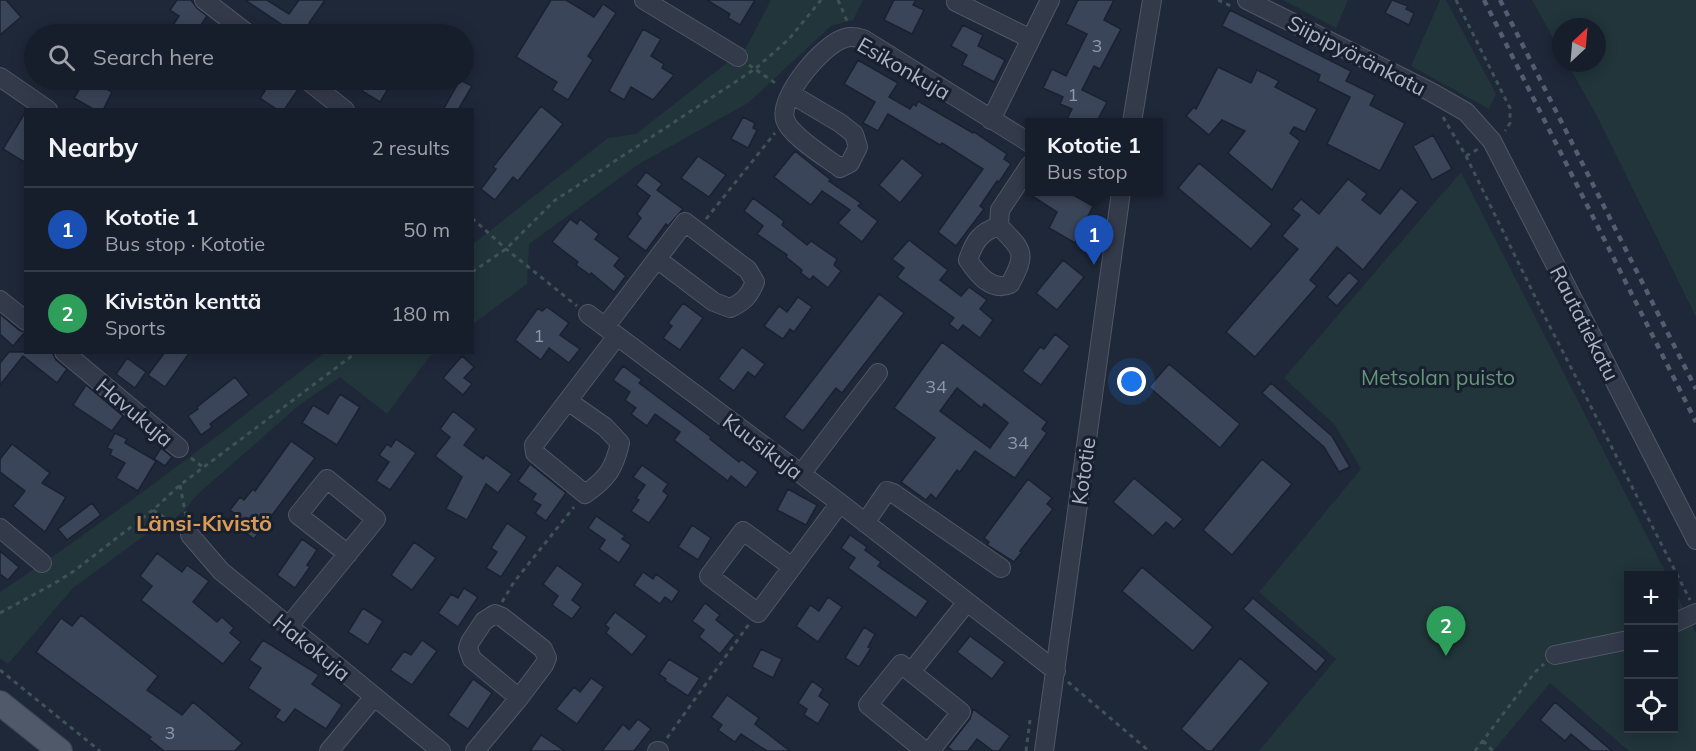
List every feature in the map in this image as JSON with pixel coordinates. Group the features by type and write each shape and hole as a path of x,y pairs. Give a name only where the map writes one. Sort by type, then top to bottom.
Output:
{"main road":[{"path":"0,703 60,751"}],"street":[{"path":"204,0 235,24"},
{"path":"644,0 738,57"},
{"path":"957,0 956,2 1031,39"},
{"path":"991,120 1050,0"},
{"path":"1133,118 1152,0"},
{"name":"Siipipyöränkatu","path":"1243,5 1431,92 1466,112"},
{"name":"Esikonkuja","path":"785,120 786,103 807,70 827,48 843,38 853,37 863,39 1025,141"},
{"path":"0,77 45,108"},
{"path":"320,90 342,108"},
{"path":"785,120 793,132 840,168 850,163 858,147 854,134 791,94"},
{"name":"Rautatiekatu","path":"1466,112 1492,141 1696,540"},
{"path":"999,226 1000,210 1025,171"},
{"name":"Kototie","path":"1044,751 1118,196"},
{"path":"568,401 605,427 620,443 616,463 602,482 585,494 535,453 534,445 568,401 657,259 685,222 748,270 755,282 750,294 742,303 730,308 714,302 657,259"},
{"path":"0,300 24,319"},
{"name":"Kuusikuja","path":"588,314 840,503 1056,671"},
{"name":"Havukuja","path":"66,354 179,448"},
{"path":"801,474 878,373"},
{"path":"865,523 886,491 893,493 1001,568"},
{"path":"792,567 743,531 709,576 758,613 840,503"},
{"path":"0,528 42,563"},
{"name":"Hakokuja","path":"190,535 221,571 441,751"},
{"path":"288,627 348,554"},
{"path":"911,672 968,602"},
{"path":"1678,620 1693,607"},
{"path":"475,751 519,698 547,658 543,649 495,614 484,621 468,648 472,659 519,698"},
{"path":"1555,655 1624,641"},
{"path":"925,751 868,705 901,664 961,712 930,751"},
{"path":"330,751 374,697"}],"path":[{"path":"474,271 506,249 554,201 755,69 789,39 820,0"},
{"path":"838,0 853,37"},
{"path":"1218,0 1243,5"},
{"path":"1456,0 1509,108 1510,123 1503,134"},
{"path":"738,57 791,94"},
{"path":"1440,113 1466,156 1544,315 1693,607"},
{"path":"697,231 785,120"},
{"path":"474,220 506,249 588,314"},
{"path":"0,613 74,571 153,510 180,485 354,354"},
{"path":"180,485 190,535"},
{"path":"495,614 514,582 585,494"},
{"path":"153,510 190,535"},
{"path":"658,751 758,613"},
{"path":"1475,751 1535,672 1555,655"},
{"path":"0,670 100,751"},
{"path":"1056,671 1149,751"},
{"path":"1483,741 1493,751"}],"green space":[{"path":"771,0 863,0 853,20 831,26 748,103 639,164 529,244 527,284 474,323 474,243 608,138 636,134 746,48"},
{"path":"1283,0 1348,0 1336,28"},
{"path":"1440,0 1446,0 1496,94 1489,109 1411,66"},
{"path":"1532,0 1696,0 1696,317 1596,114 1572,72 1606,72 1606,18 1552,18 1552,36"},
{"name":"Metsolan puisto","path":"1461,172 1665,571 1624,571 1624,733 1678,733 1678,597 1696,633 1696,751 1629,751 1550,683 1493,751 1259,751 1336,659 1259,592 1361,469 1335,425 1284,378"},
{"path":"323,354 434,354 387,414 340,377 298,406 197,495 184,511 148,533 73,588 8,664 0,658 0,592 124,506"}],"building":[{"path":"0,0 6,0 21,17 0,35"},
{"path":"177,0 191,0 207,16 202,24 174,24 179,16 170,10"},
{"path":"245,0 267,0 289,14 299,0 325,0 309,23 311,24 281,24"},
{"path":"551,0 566,0 594,17 603,4 616,13 588,56 593,60 568,100 552,90 557,82 516,57"},
{"path":"707,0 755,0 740,25 728,18 730,14"},
{"path":"894,0 916,0 913,5 924,10 912,34 884,20"},
{"path":"1078,0 1114,0 1104,20 1121,29 1100,69 1094,66 1082,90 1107,102 1099,118 1068,118 1072,109 1060,104 1063,97 1043,88 1052,69 1066,76 1087,34 1066,24"},
{"path":"1392,0 1408,6 1406,9 1414,13 1409,25 1385,13"},
{"path":"1230,10 1351,71 1346,81 1375,95 1370,105 1405,123 1380,171 1327,144 1350,97 1318,81 1320,75 1222,26"},
{"path":"963,25 983,35 978,46 1005,60 994,82 962,65 967,55 951,46"},
{"path":"643,29 661,39 651,56 664,64 662,68 674,75 653,100 631,87 624,100 609,91"},
{"path":"858,60 898,83 889,97 910,109 913,104 916,106 918,101 974,132 1007,154 1004,159 1011,164 980,206 984,209 956,246 938,232 983,169 942,143 940,145 888,114 878,131 863,123 875,102 844,84"},
{"path":"1218,67 1251,83 1257,70 1279,81 1275,87 1317,109 1305,132 1294,127 1290,133 1300,141 1272,190 1228,153 1245,131 1222,120 1209,135 1186,116 1194,107 1196,109"},
{"path":"79,90 112,92 104,108 92,108 74,98"},
{"path":"263,90 298,90 285,108 275,108 260,98 265,91"},
{"path":"363,90 387,90 380,102"},
{"path":"454,90 470,90 459,108 444,108"},
{"path":"541,106 563,124 518,181 513,177 495,200 481,189 496,169 493,167"},
{"path":"24,114 24,162 3,149"},
{"path":"743,117 755,123 753,128 757,130 748,148 731,139"},
{"path":"1433,135 1452,169 1432,180 1413,146"},
{"path":"795,151 831,180 829,181 861,203 858,206 878,221 862,242 838,223 850,210 822,191 811,205 774,177"},
{"path":"698,156 726,175 709,197 681,178"},
{"path":"902,158 923,175 900,203 879,185"},
{"path":"1199,163 1272,224 1251,249 1178,188"},
{"path":"646,172 662,184 657,190 683,209 668,226 666,224 646,251 627,237 641,218 637,214 650,196 636,185"},
{"path":"1348,179 1367,194 1362,200 1380,214 1401,188 1418,202 1363,270 1337,247 1310,280 1317,286 1255,357 1226,332 1298,249 1282,236 1300,215 1292,209 1301,199 1319,214"},
{"path":"1032,196 1075,196 1093,206 1075,243 1049,228 1057,212"},
{"path":"753,198 784,221 782,225 807,245 811,241 837,259 834,265 841,271 828,288 813,276 810,280 786,257 787,255 757,234 763,226 744,211"},
{"path":"570,219 577,224 580,219 599,234 595,239 620,258 614,266 626,276 614,292 591,273 590,275 576,265 578,262 552,242"},
{"path":"909,240 948,270 940,280 961,296 969,287 987,300 980,309 993,320 980,338 963,325 958,331 949,324 954,318 897,277 904,268 892,259"},
{"path":"1063,260 1084,277 1057,310 1036,293"},
{"path":"1349,272 1359,281 1337,306 1327,297"},
{"path":"879,294 904,313 842,393 836,388 803,431 784,417"},
{"path":"798,297 812,307 794,332 790,329 783,339 764,326 779,306 787,312"},
{"path":"683,303 703,318 680,350 663,338 672,326 668,323"},
{"path":"547,307 569,323 560,335 580,349 569,363 549,348 541,360 515,340 538,308 542,311"},
{"path":"0,314 24,332 13,346 0,334"},
{"path":"1055,334 1070,346 1041,385 1022,371 1040,347 1044,349"},
{"path":"942,342 1047,422 1042,429 1047,433 1015,478 975,451 960,472 957,470 936,499 931,494 926,500 901,482 935,438 894,408","holes":["957,388 982,408 984,404 1008,423 990,448 940,411"]},
{"path":"742,347 765,364 755,377 748,372 734,391 718,379"},
{"path":"9,352 53,354 56,360 67,369 57,383 23,356 0,385 0,363"},
{"path":"164,354 189,354 165,387 148,375"},
{"path":"462,356 474,367 464,378 472,384 463,395 443,378"},
{"path":"127,358 146,372 135,388 116,374"},
{"path":"1169,364 1240,424 1220,448 1149,387"},
{"path":"623,366 642,380 639,383 711,437 710,439 739,462 741,459 758,472 746,488 731,476 728,481 674,440 680,432 655,414 647,426 631,414 636,408 625,400 630,392 613,380"},
{"path":"235,377 249,395 210,424 212,427 201,435 188,416"},
{"path":"1271,383 1332,436 1350,467 1339,472 1324,447 1262,393"},
{"path":"86,385 123,416 112,431 73,405"},
{"path":"340,394 360,407 337,445 302,423 313,405 328,414"},
{"path":"453,411 476,429 464,445 483,459 486,455 512,474 498,493 486,484 467,520 446,509 462,477 435,456 450,437 440,429"},
{"path":"115,433 127,439 125,443 156,461 138,491 116,478 125,463 110,455 112,450 107,448"},
{"path":"396,439 416,453 390,490 376,481 389,462 379,455 387,444 391,447"},
{"path":"291,441 315,458 254,539 228,520 234,513 230,510 240,497 244,500 253,489 255,491"},
{"path":"12,444 50,473 42,483 66,497 45,532 13,506 25,491 0,472 0,459"},
{"path":"161,448 172,457 165,466 154,459"},
{"path":"1262,459 1292,484 1232,555 1203,530"},
{"path":"530,464 566,493 546,521 535,513 541,505 532,500 536,494 518,481"},
{"path":"642,465 668,484 663,491 668,495 649,523 631,511 639,500 636,498 645,485 633,477"},
{"path":"1134,478 1183,519 1174,529 1166,522 1153,536 1113,502"},
{"path":"1028,479 1052,498 1047,504 1053,509 1014,562 987,545 989,542 984,538"},
{"path":"788,489 817,505 806,525 777,510"},
{"path":"92,503 101,515 67,540 58,529"},
{"path":"596,516 625,536 622,539 631,545 619,563 599,549 605,540 588,528"},
{"path":"507,523 527,537 501,577 486,568 497,552 491,548"},
{"path":"692,525 711,538 698,560 678,547"},
{"path":"850,535 867,547 865,550 881,562 878,566 928,601 916,618 848,568 855,558 841,548"},
{"path":"302,539 317,550 307,565 310,567 295,588 277,575"},
{"path":"414,542 436,558 412,590 391,575"},
{"path":"0,551 19,567 8,580 0,574"},
{"path":"157,553 182,572 187,565 209,581 193,602 217,622 222,617 234,628 230,633 241,642 223,664 141,600 152,586 140,576"},
{"path":"557,565 583,584 572,600 581,607 572,619 552,605 558,596 543,584"},
{"path":"1142,567 1213,627 1193,651 1122,591"},
{"path":"643,572 653,579 656,574 679,591 672,602 665,597 660,604 634,585"},
{"path":"464,588 478,597 458,627 438,613 451,594 458,598"},
{"path":"828,597 842,607 818,642 796,626 810,605 819,611"},
{"path":"1253,598 1326,660 1316,672 1243,609"},
{"path":"705,603 720,615 716,620 735,635 720,654 699,637 704,630 692,621"},
{"path":"363,608 383,621 368,645 348,632"},
{"path":"615,612 647,636 632,655 606,633 609,628 605,625"},
{"path":"81,615 158,676 147,690 182,715 193,702 242,743 235,751 164,751 149,739 151,737 36,652 61,618 72,626"},
{"path":"864,627 875,634 868,647 871,648 859,667 845,658"},
{"path":"970,636 1005,662 992,679 957,652"},
{"path":"263,640 319,675 312,684 342,705 326,729 295,709 284,723 275,717 280,710 248,688 261,668 249,660"},
{"path":"422,640 437,651 412,685 390,670 404,651 411,655"},
{"path":"761,649 782,659 773,678 752,667"},
{"path":"1240,658 1269,683 1212,751 1207,751 1181,729"},
{"path":"669,659 700,678 688,696 665,681 666,679 659,674"},
{"path":"591,678 604,687 577,724 556,709 574,687 580,692"},
{"path":"473,679 492,693 468,729 448,715"},
{"path":"812,681 823,689 819,696 830,704 818,724 804,715 807,709 798,703"},
{"path":"727,695 759,718 755,724 790,751 767,751 741,734 735,742 718,730 722,725 711,717"},
{"path":"1555,702 1612,751 1591,751 1571,734 1565,741 1540,720"},
{"path":"973,709 1010,736 999,751 993,751 977,739 968,751 953,751 948,747 970,719"},
{"path":"638,719 651,729 634,751 602,751 623,724 629,730"},
{"path":"541,735 565,751 530,751"}],"railway":[{"path":"1484,0 1696,422"},
{"path":"1500,0 1696,389"}],"place":[{"name":"Kototie 1","path":"1094,265"},
{"name":"Kivistön kenttä","path":"1446,656"}],"district":[{"name":"Länsi-Kivistö","path":"204,523"}]}
